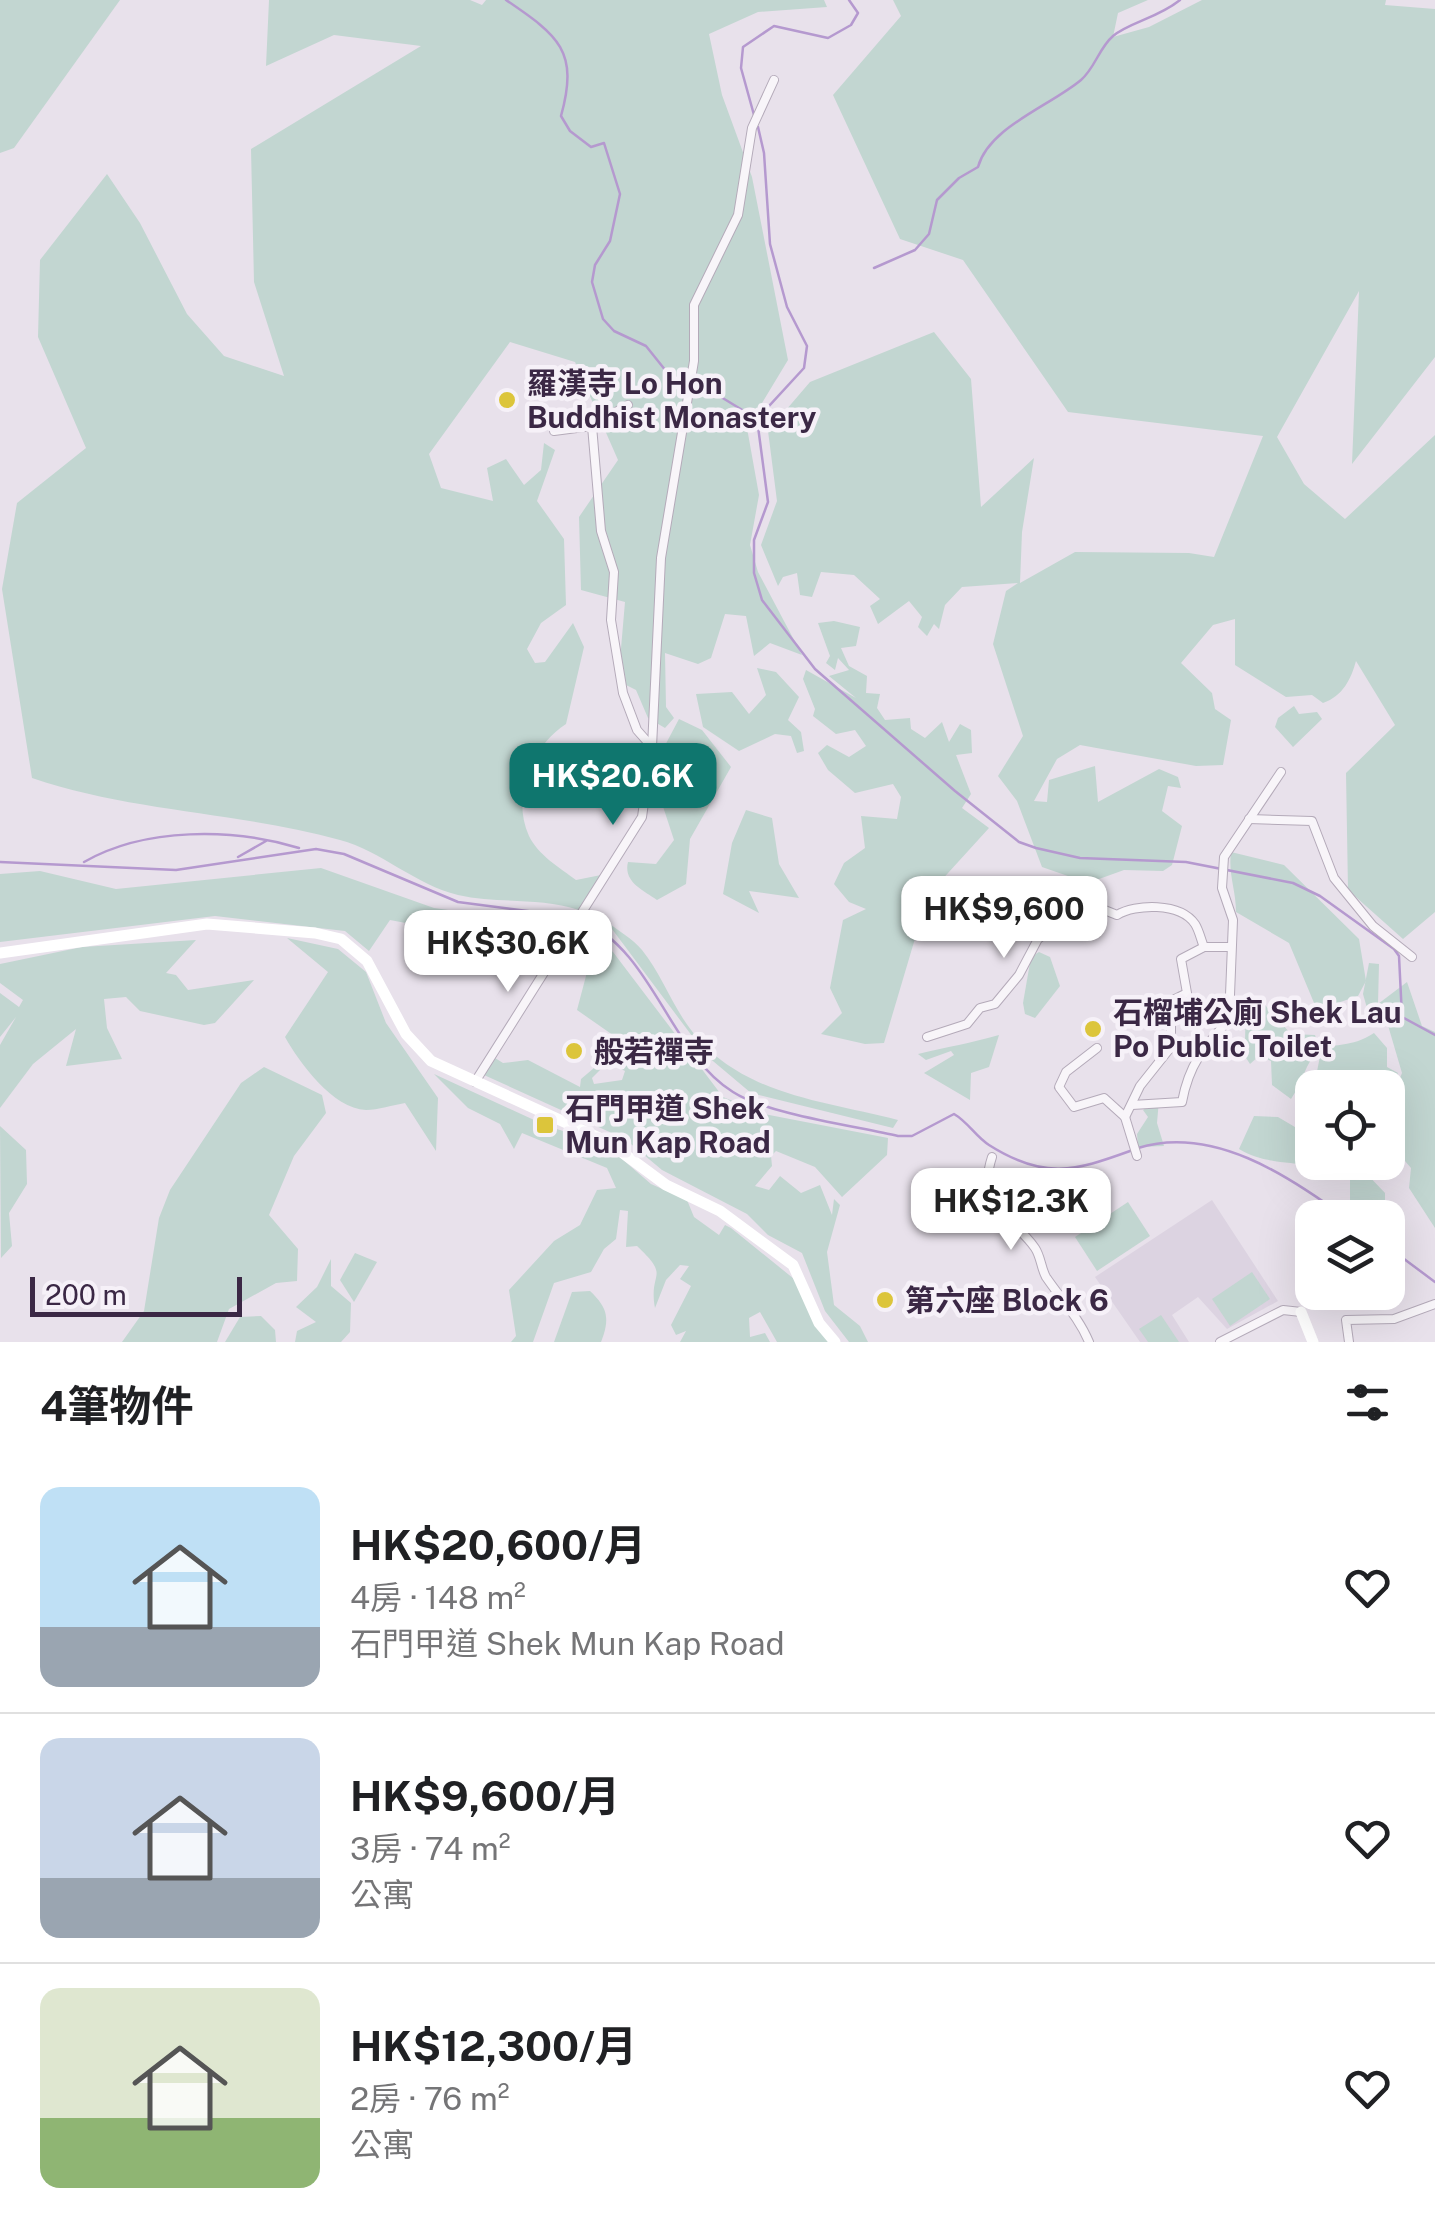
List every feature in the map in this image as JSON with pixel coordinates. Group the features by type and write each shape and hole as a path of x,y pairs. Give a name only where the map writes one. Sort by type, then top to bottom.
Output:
{"main road":[{"path":"0,953 207,924 329,935 352,946 368,961 417,1048 431,1061 608,1142 660,1181 715,1207 781,1253 800,1274 820,1323 835,1342"},
{"path":"1301,1312 1312,1342"}],"street":[{"path":"476,1082 642,818 652,747 661,558 694,361 694,306 738,215 752,128 774,80"},
{"path":"554,431 592,426 628,405"},
{"path":"592,426 601,531 614,572 611,620 623,694 638,730 652,747"},
{"path":"1132,1105 1182,1102 1186,1077 1199,1050 1231,1014 1233,920 1222,888 1222,863 1281,772"},
{"path":"1249,819 1312,821 1334,878 1373,926 1412,957"},
{"path":"1012,887 1032,881 1068,886 1084,895 1087,904"},
{"path":"1087,904 1116,915 1140,905 1177,913 1195,924 1204,947"},
{"path":"927,1037 967,1024 980,1008 995,1004 1020,975 1038,939 1087,904"},
{"path":"1125,1117 1140,1086 1171,1047 1171,1000 1187,993 1182,959 1204,947 1230,947"},
{"path":"1098,1048 1066,1072 1059,1086 1074,1107 1104,1098 1125,1117 1136,1151"},
{"path":"992,1157 988,1179 996,1207 1004,1220 1035,1248 1043,1272 1090,1342"},
{"path":"1349,1342 1346,1320 1394,1319 1435,1304"},
{"path":"1220,1342 1283,1310 1301,1312"}],"shaded area":[{"path":"0,0 120,0 14,148 0,153"},
{"path":"269,0 470,0 482,5 486,0 824,0 827,7 758,12 709,34 722,95 752,177 788,360 747,428 759,495 750,545 758,572 802,655 770,643 754,656 746,616 725,614 711,658 698,664 665,653 666,707 674,718 665,728 648,718 636,690 626,685 620,660 625,602 581,590 579,517 618,460 575,362 510,342 429,454 441,488 493,501 487,468 506,459 524,485 541,470 544,443 555,450 537,501 564,539 566,605 541,623 527,649 535,663 545,662 573,623 584,647 566,724 534,759 522,805 529,836 544,855 576,880 601,875 579,910 549,903 458,895 340,840 263,823 108,798 32,778 2,589 17,503 86,448 38,337 40,260 107,174 140,223 187,314 224,356 284,376 254,282 251,149 421,46 334,35 266,66"},
{"path":"893,0 1148,0 1118,13 1113,37 1149,27 1202,0 1386,0 1385,5 1435,9 1435,357 1352,464 1359,291 1277,437 1304,484 1345,519 1435,435 1435,912 1403,939 1348,890 1346,773 1395,725 1356,661 1345,686 1330,700 1323,703 1312,695 1286,697 1235,665 1235,619 1213,625 1181,663 1212,693 1215,709 1231,720 1223,765 1196,766 1080,745 1057,759 1034,801 1047,802 1049,780 1095,766 1098,802 1159,769 1178,777 1181,788 1168,786 1162,811 1182,826 1172,865 1163,871 1124,870 1088,883 1042,867 1017,801 998,776 1023,736 993,644 1006,591 1018,583 962,587 945,605 939,629 934,624 927,636 918,627 922,617 909,601 878,624 870,606 880,599 854,575 821,572 812,597 800,595 797,573 783,577 778,586 761,545 777,501 768,431 810,382 934,332 971,379 981,507 1034,458 1022,532 1020,583 1075,552 1189,553 1214,557 1263,436 1068,412 963,260 900,239 833,95 901,16"},
{"path":"834,621 860,627 856,646 841,648 849,666 867,676 866,693 880,694 877,708 885,720 910,718 911,729 925,738 942,722 949,742 960,724 971,730 972,753 956,755 971,794 962,808 989,828 938,884 922,915 884,1043 865,1044 821,1034 842,1013 830,988 843,920 866,909 849,902 834,884 844,863 865,848 861,816 897,819 901,797 893,784 855,793 828,770 818,753 827,745 849,757 866,746 855,730 836,734 813,716 815,709 803,679 806,670 856,698 829,676 849,670 838,658 835,670 826,663 830,656 818,623"},
{"path":"757,668 776,672 799,697 788,720 801,732 804,751 797,753 791,736 775,734 739,751 703,727 696,694 732,692 749,714 766,695"},
{"path":"1294,706 1299,714 1317,712 1322,719 1293,747 1275,727 1278,718"},
{"path":"679,719 702,730 731,767 690,839 686,884 657,900 631,880 627,869 628,862 656,864 674,840 648,761 661,753"},
{"path":"746,810 772,818 779,864 799,898 749,891 759,913 723,894 732,843"},
{"path":"1231,852 1284,865 1359,939 1366,981 1358,996 1317,1010 1289,943 1236,912"},
{"path":"321,868 434,908 513,919 552,916 566,923 559,938 484,938 390,920 369,951 345,931 215,916 0,942 0,874 40,871 116,889"},
{"path":"606,921 642,950 686,1023 729,1066 781,1091 898,1120 893,1128 751,1093 707,1056"},
{"path":"287,938 338,949 366,972 386,1023 438,1098 436,1151 405,1103 371,1110 354,1108 318,1083 299,1059 285,1037 328,972"},
{"path":"596,938 613,952 723,1097 764,1114 888,1138 887,1155 842,1197 815,1167 776,1151 771,1156 772,1166 755,1186 769,1190 780,1176 801,1193 820,1185 832,1215 834,1199 840,1205 827,1252 834,1305 860,1326 868,1342 849,1342 825,1311 802,1253 768,1235 747,1214 662,1170 625,1139 484,1075 495,1058 503,1063 528,1060 580,1087 581,1079 594,1068 600,1070 592,1078 594,1084 622,1080 625,1071 613,1065 637,1063 640,1054 577,1010"},
{"path":"196,940 166,973 176,975 188,990 254,980 215,1023 204,1025 140,1011 126,997 104,999 107,1028 122,1059 66,1066 76,1029 33,1064 0,1108 0,1045 16,1017 0,1037 0,993 19,1007 23,1000 0,983 0,964 82,947"},
{"path":"1039,952 1050,957 1060,986 1035,1018 1025,1014 1023,1003 1031,957"},
{"path":"1369,963 1379,964 1378,1004 1407,982 1422,1026 1435,1032 1435,1228 1409,1188 1411,1168 1405,1161 1405,1070 1401,1070 1387,1022 1367,1008 1363,994"},
{"path":"1257,996 1291,1034 1315,1035 1319,1049 1306,1070 1295,1070 1291,1099 1272,1085 1271,1061 1259,1056 1250,1064 1235,1041 1245,1041 1246,1000"},
{"path":"1374,1033 1387,1048 1387,1067 1392,1070 1317,1070 1321,1051"},
{"path":"999,1035 989,1067 971,1073 970,1100 924,1073 954,1055 951,1051 926,1060 918,1054"},
{"path":"264,1067 322,1095 326,1113 294,1156 269,1215 298,1249 297,1281 276,1283 229,1309 217,1342 122,1342 144,1311 159,1218 170,1190 241,1083"},
{"path":"434,1074 545,1125 607,1146 651,1184 687,1200 694,1217 719,1235 725,1225 731,1228 799,1283 829,1342 777,1342 760,1312 749,1318 750,1337 765,1333 770,1342 680,1342 686,1331 676,1335 671,1325 691,1286 680,1279 689,1266 680,1265 666,1280 655,1308 654,1264 637,1246 626,1247 628,1211 620,1210 616,1239 604,1249 591,1272 554,1283 533,1342 511,1342 516,1336 509,1290 554,1241 580,1225 597,1190 616,1188 607,1168 522,1133 514,1149 500,1124 468,1108"},
{"path":"1159,1100 1157,1123 1164,1146 1138,1147 1137,1134 1148,1117 1143,1110"},
{"path":"1254,1116 1278,1117 1295,1127 1295,1164 1266,1160 1239,1149"},
{"path":"0,1126 26,1150 27,1184 9,1213 12,1246 1,1258"},
{"path":"1350,1180 1373,1180 1385,1193 1385,1200 1350,1200"},
{"path":"1212,1200 1278,1301 1227,1329 1198,1297 1172,1315 1189,1342 1140,1342 1095,1277"},
{"path":"1128,1202 1150,1236 1097,1271 1075,1237"},
{"path":"355,1253 377,1262 354,1302 340,1280"},
{"path":"331,1259 331,1286 351,1303 350,1332 341,1342 295,1342 297,1331 316,1322 296,1307 317,1287"},
{"path":"1252,1272 1270,1299 1230,1326 1212,1299"},
{"path":"590,1291 606,1314 601,1342 554,1342 572,1292"},
{"path":"1161,1315 1179,1342 1148,1342 1139,1329"},
{"path":"261,1316 275,1330 276,1342 225,1342 240,1317"}],"waterway":[{"path":"506,0 539,24 560,47 567,76 561,116 570,131 591,147 604,143 620,194 610,241 595,265 592,282 603,319 614,331 646,346 670,376 703,386 757,419 768,502 754,540 754,573 762,600 815,669 1019,842 1080,858 1186,862 1293,883 1320,896 1394,949 1399,956 1402,1017 1435,1035"},
{"path":"754,115 741,68 743,47 774,26 828,38 851,25 858,13 849,0"},
{"path":"874,268 915,250 929,234 937,200 959,178 978,167 994,140 1081,80 1113,36 1180,0"},
{"path":"758,127 764,153 770,244 787,307 807,346 804,368 758,418"},
{"path":"84,862 134,842 190,834 246,837 299,848"},
{"path":"238,857 266,841"},
{"path":"0,862 176,870 316,849 344,854 458,902 574,917"},
{"path":"581,920 606,935 626,954 692,1052 711,1074 748,1100 789,1113 898,1136 912,1136 954,1114 989,1145 1043,1168 1076,1167 1130,1151"},
{"path":"1138,1148 1194,1143 1221,1149 1274,1171 1320,1200"},
{"path":"1405,1260 1435,1282"}],"place":[{"name":"羅漢寺 Lo Hon Buddhist Monastery","path":"507,400"},
{"name":"石榴埔公廁 Shek Lau Po Public Toilet","path":"1093,1029"},
{"name":"般若禪寺","path":"574,1051"},
{"name":"石門甲道 Shek Mun Kap Road","path":"545,1125"},
{"name":"第六座 Block 6","path":"885,1300"}]}
